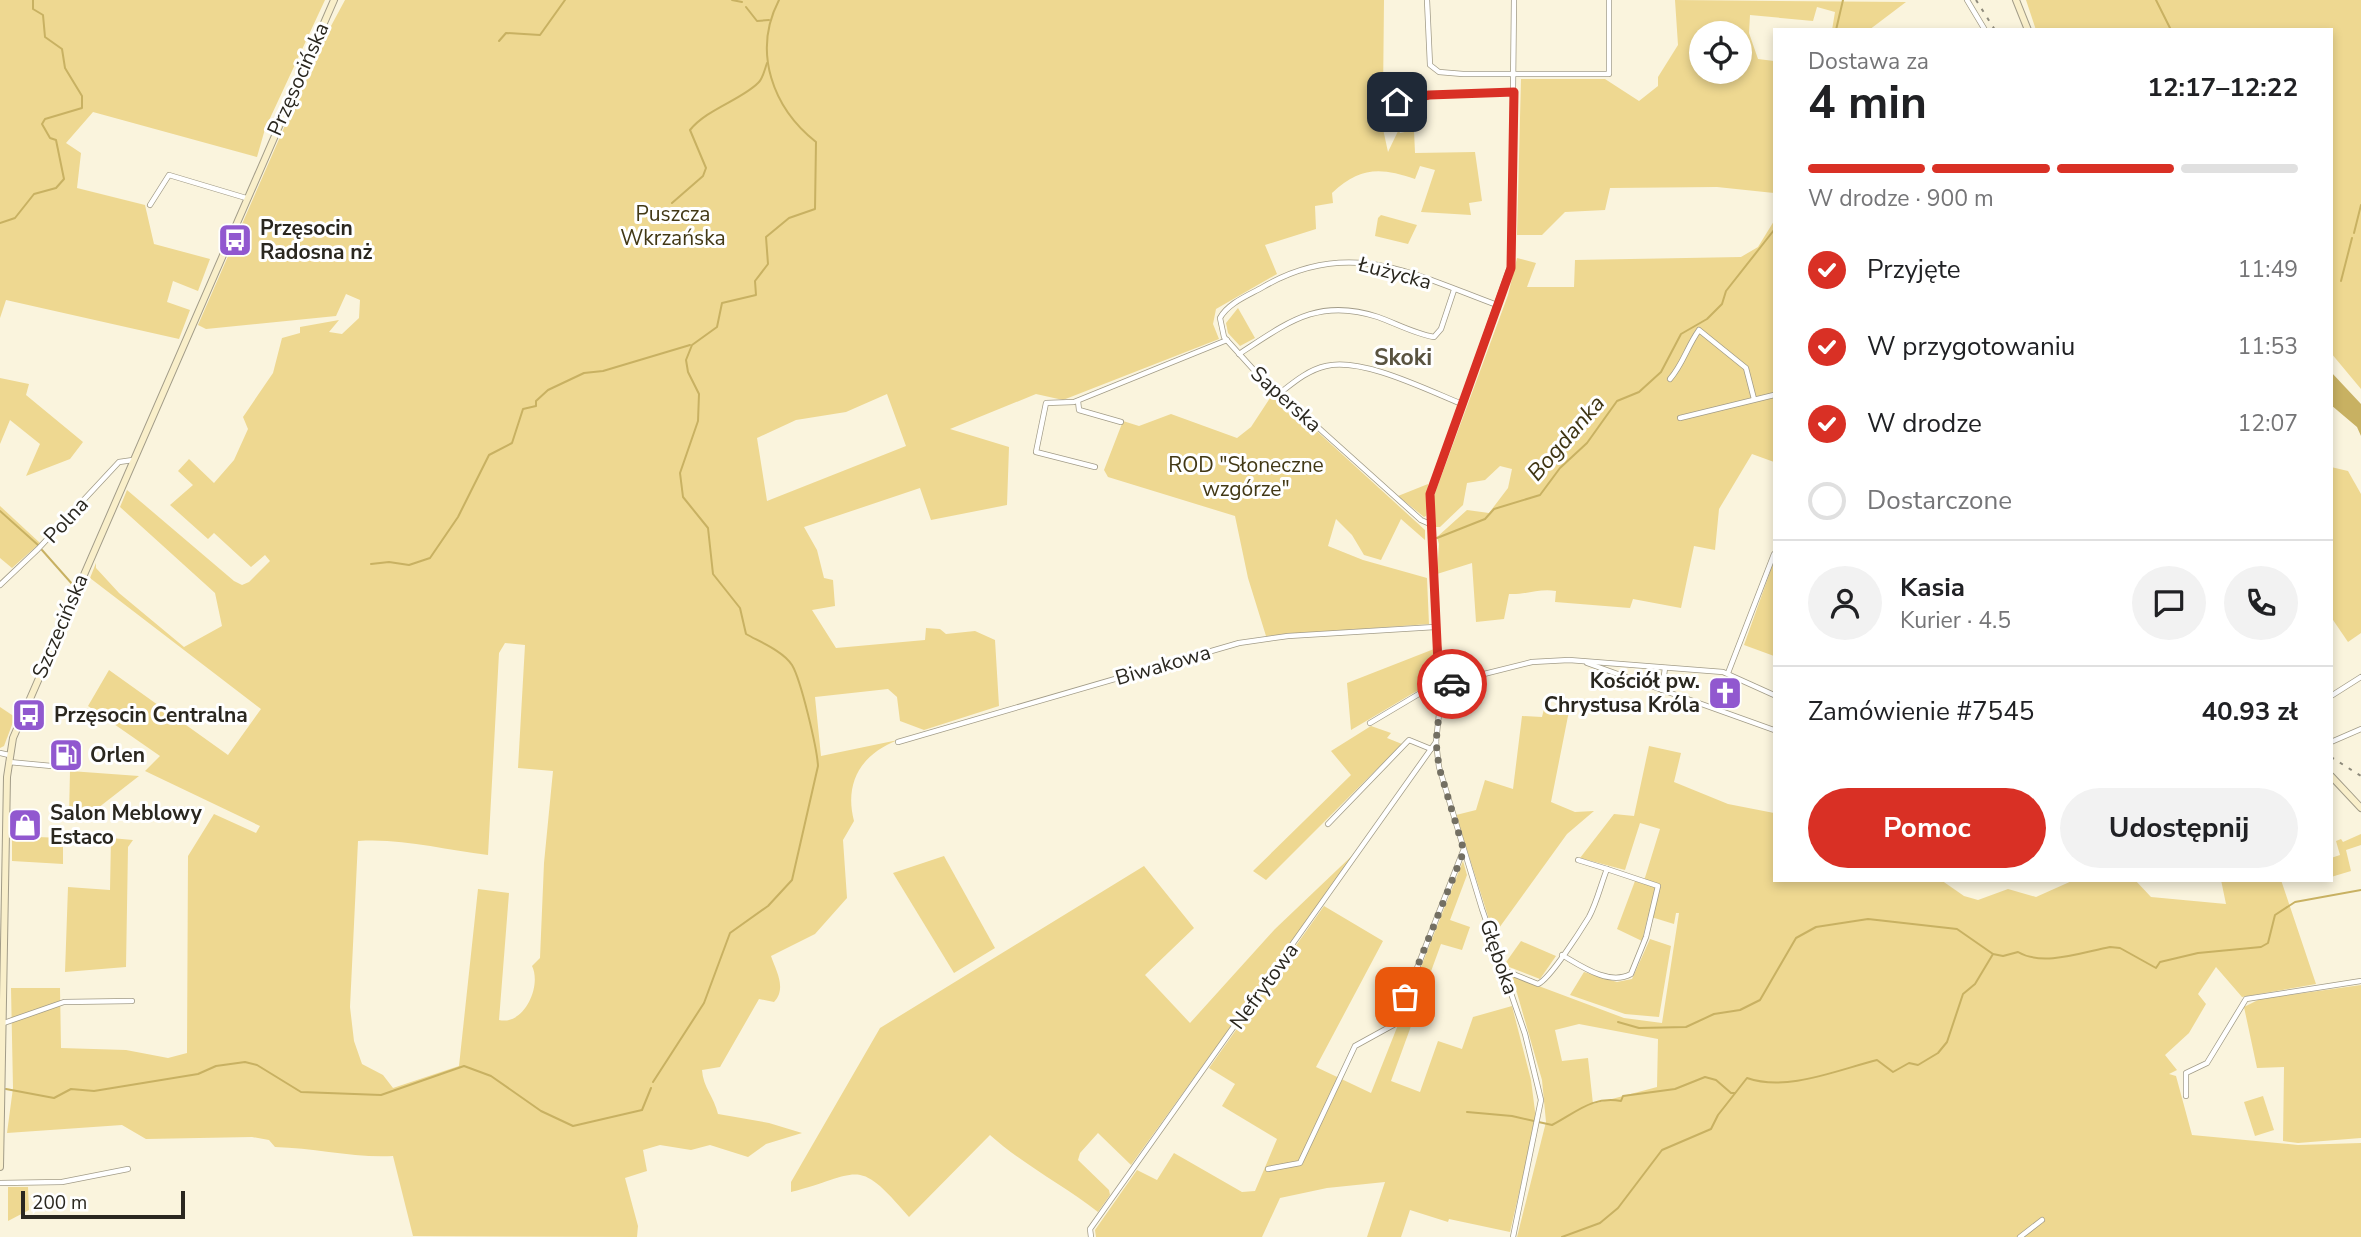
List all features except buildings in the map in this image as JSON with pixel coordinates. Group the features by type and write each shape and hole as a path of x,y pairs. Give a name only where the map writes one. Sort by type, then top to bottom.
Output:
{"street":[{"name":"Przęsocińska","path":"264,159 334,0"},
{"path":"1427,0 1431,67 1448,74 1609,74 1609,0"},
{"path":"1444,679 1438,664 1435,627 1431,490 1511,264 1514,0"},
{"path":"1967,0 1983,28"},
{"path":"2017,0 2027,28"},
{"path":"1397,102 1429,95 1514,92"},
{"name":"Szczecińska","path":"0,1167 1,1024 9,759 21,717 264,159"},
{"path":"150,205 169,175 246,198"},
{"name":"Łużycka","path":"1220,318 1231,306 1277,279 1302,268 1329,262 1370,262 1497,305"},
{"path":"1239,354 1302,316 1331,308 1371,315 1434,337 1441,330 1454,290"},
{"name":"Saperska","path":"1220,318 1221,331 1239,354 1421,520 1430,524"},
{"path":"1670,379 1682,365 1685,349 1699,330 1746,368 1754,399"},
{"path":"1095,467 1036,452 1046,403 1079,401 1227,340"},
{"path":"1280,393 1310,372 1331,365 1350,364 1462,404"},
{"path":"1680,418 1773,395"},
{"path":"1079,401 1079,410 1121,422"},
{"name":"Polna","path":"0,585 38,550 120,462 133,460"},
{"path":"1728,673 1773,557"},
{"name":"Biwakowa","path":"898,742 1239,643 1261,639 1435,627"},
{"path":"1370,723 1444,679 1454,681 1532,662 1576,660 1728,673 1773,695"},
{"path":"1576,660 1773,730"},
{"path":"1610,671 1612,663"},
{"path":"1662,690 1665,667"},
{"path":"2333,695 2361,677"},
{"name":"Głęboka","path":"1454,681 1439,714 1436,742 1439,767 1525,1034 1541,1100 1513,1237"},
{"path":"2333,741 2361,729"},
{"path":"1328,824 1409,740 1431,749"},
{"name":"Nefrytowa","path":"1091,1237 1090,1229 1436,742"},
{"path":"0,753 9,759 73,768"},
{"path":"2333,778 2361,808"},
{"path":"1268,1169 1300,1163 1355,1046 1395,1024 1464,851"},
{"path":"1562,955 1604,975 1620,979 1631,974 1646,937 1658,886 1578,860"},
{"path":"1502,969 1538,984 1544,981 1590,915 1607,869"},
{"path":"2186,1096 2186,1073 2207,1063 2246,999 2361,981"},
{"path":"1,1024 64,1002 132,1001"},
{"path":"0,1183 62,1182 128,1169"},
{"path":"2020,1237 2042,1220"}],"green space":[{"path":"0,0 325,0 265,129 257,157 93,112 66,143 81,153 77,188 145,205 154,244 210,259 198,291 173,281 167,302 190,310 179,339 6,300 0,318"},
{"name":"Puszcza Wkrzańska","path":"345,0 1384,0 1383,97 1377,101 1388,152 1399,129 1400,133 1414,130 1415,153 1475,152 1482,201 1469,203 1471,215 1421,212 1435,170 1420,166 1415,179 1381,171 1361,174 1332,193 1333,203 1315,206 1316,229 1265,245 1277,274 1216,309 1213,324 1219,339 1063,400 1036,394 950,429 1009,447 1007,505 931,520 920,488 804,527 817,550 824,578 833,580 835,606 812,610 836,648 925,640 926,628 940,629 946,634 975,631 995,640 999,706 924,730 900,721 897,697 888,689 815,697 821,756 898,740 874,753 858,772 854,782 851,794 854,821 843,840 847,898 815,934 771,956 779,979 778,997 774,1002 759,999 720,1067 702,1070 704,1082 718,1114 769,1123 802,1133 766,1144 748,1157 710,1145 691,1150 660,1145 643,1150 647,1171 625,1178 638,1226 637,1237 413,1236 393,1156 363,1156 275,1147 269,1140 252,1137 146,1139 122,1125 7,1133 13,1088 11,988 60,988 61,1048 126,1050 168,1058 187,1053 188,856 214,814 256,833 260,826 145,771 160,756 88,706 109,670 228,755 261,709 90,578 96,563 96,568 119,593 184,647 222,626 215,593 120,507 127,490 242,585 249,582 270,561 265,555 251,567 214,533 208,539 170,505 193,485 178,471 189,459 214,483 234,460 248,429 243,417 273,373 282,338 300,333 300,327 339,320 329,332 342,334 359,318 360,300 346,294 336,316 206,329 198,325 317,52","holes":["887,394 906,446 767,501 757,438 796,420 846,412","505,643 525,645 518,768 553,771 544,863 540,958 532,966 535,984 533,993 529,1003 516,1017 499,1020 509,893 478,889 459,1066 393,1088 383,1075 362,1064 354,1041 350,1007 358,841 407,843 488,855 499,653"]},
{"path":"1675,0 1906,2 1872,28 1832,28 1835,12 1817,7 1813,21 1750,15 1750,21 1689,21 1689,84 1752,84 1752,42 1758,59 1773,61 1773,193 1717,187 1610,188 1605,210 1565,212 1542,235 1517,235 1521,79 1605,79 1639,101 1658,86 1658,77 1678,45"},
{"path":"2026,0 2361,0 2361,389 2333,355 2333,28 2035,28"},
{"path":"1381,215 1417,225 1408,244 1375,236"},
{"path":"1773,223 1773,462 1752,454 1719,509 1715,550 1694,546 1681,608 1633,599 1630,608 1555,602 1556,591 1544,590 1509,594 1504,619 1476,622 1472,563 1437,574 1437,537 1467,510 1489,513 1508,488 1512,469 1500,466 1485,480 1467,483 1463,505 1440,527 1435,527 1434,496 1508,295 1517,258 1536,263 1527,287 1574,287 1575,260 1741,257 1758,247"},
{"path":"1238,308 1255,338 1240,346 1228,333 1226,323"},
{"path":"0,378 29,384 26,395 83,442 70,459 26,476 40,444 10,420 0,444"},
{"name":"ROD \"Słoneczne wzgórze\"","path":"1274,392 1425,530 1425,540 1401,519 1381,560 1364,555 1352,535 1336,519 1328,546 1363,560 1427,578 1429,624 1266,636 1248,578 1235,516 1108,477 1104,470 1123,421 1139,426 1171,414 1237,438 1251,427"},
{"path":"2333,467 2348,471 2361,494 2361,633 2348,642 2333,620"},
{"path":"1428,484 1426,516 1424,517 1398,496"},
{"path":"0,506 40,543 12,568 0,558"},
{"path":"1773,564 1773,656 1744,645"},
{"path":"1434,649 1437,679 1351,730 1347,683"},
{"path":"1461,650 1466,673 1452,675 1445,671 1443,656"},
{"path":"0,707 15,717 4,746 0,748"},
{"path":"1544,709 1569,711 1551,802 1575,812 1594,811 1567,834 1494,935 1456,815 1476,810 1485,780 1513,789 1522,716 1542,717"},
{"path":"1371,726 1391,733 1387,738 1402,744 1266,880 1253,871 1351,775 1331,751"},
{"path":"1649,746 1681,753 1674,782 1728,804 1773,813 1773,882 1944,882 1964,896 1978,900 2008,889 2036,897 2070,882 2137,882 2151,897 2226,904 2221,882 2282,882 2316,984 2242,997 2216,967 2198,994 2206,1004 2189,1033 2165,1055 2177,1070 2169,1074 2176,1076 2192,1135 2298,1145 2361,1143 2361,1237 1517,1237 1546,1122 1542,1080 1517,993 1509,975 1624,1018 1662,1023 1679,913 1676,913 1674,924 1648,916 1642,941 1617,929 1635,881 1643,884 1660,829 1640,823 1625,870 1580,858 1614,814 1634,816","holes":["1579,1024 1658,1039 1657,1087 1593,1104 1588,1058 1562,1061 1555,1030"]},
{"path":"70,771 139,776 80,822 69,816"},
{"path":"2361,834 2361,845 2346,850 2351,871 2333,876 2333,857 2340,855 2336,841 2341,839 2343,842"},
{"path":"12,836 63,838 63,864 12,861"},
{"path":"111,838 133,840 128,847 126,967 65,972 68,887 110,890"},
{"path":"1358,850 1131,1165 1098,1133 1080,1153 1078,1160 1109,1190 1110,1195 1098,1212 990,1135 909,1217 878,1184 856,1174 791,1192 791,1182 880,1028 1144,866 1194,928 1145,975 1190,1023 1275,929"},
{"path":"944,856 995,948 954,973 893,873"},
{"path":"1463,861 1467,875 1450,920 1470,927 1462,950 1441,944 1391,1081 1420,1092 1438,1041 1462,1049 1473,1017 1512,1006 1531,1080 1536,1119 1510,1232 1449,1219 1448,1222 1410,1210 1401,1237 1367,1237 1385,1182 1327,1188 1280,1198 1262,1237 1096,1237 1095,1230 1137,1170 1157,1180 1174,1153 1242,1192 1255,1191 1277,1139 1222,1106 1235,1084 1209,1068 1324,906 1383,941 1316,1067 1371,1093"},
{"path":"1650,939 1671,946 1659,1017 1625,1014 1570,995 1584,972 1617,982 1632,979"},
{"path":"1521,941 1556,956 1540,979 1504,965"},
{"path":"2361,985 2361,1138 2298,1143 2283,1141 2284,1067 2257,1068 2244,1007 2260,999"},
{"path":"2263,1096 2274,1130 2255,1136 2244,1102"},
{"path":"8,1187 28,1187 29,1210 8,1221"}],"shaded area":[{"path":"2333,374 2361,404 2361,436 2357,427 2333,407"}],"waterway":[{"path":"0,223 15,218 34,194 56,188 64,179 56,140 50,138 42,124 45,119 82,108 82,96 65,68 62,49 45,37 43,15 33,9 33,0"},
{"path":"499,41 506,33 540,35 565,0"},
{"path":"732,0 742,2"},
{"path":"653,1082 704,1003 730,933 768,906 792,880 818,766 808,714 792,665 777,651 746,634 740,608 713,574 708,528 683,497 680,473 698,421 699,394 688,372 686,360 692,345 717,327 722,303 756,295 755,281 768,264 766,237 789,218 815,209 816,142 788,113 771,78 767,39 779,0"},
{"name":"Bogdanka","path":"1836,28 1843,0"},
{"name":"Bogdanka","path":"2156,0 2170,28"},
{"path":"746,7 757,21 769,20"},
{"path":"672,203 703,176 706,168 690,130 705,116 743,95 758,83 767,63"},
{"path":"2354,233 2361,205"},
{"name":"Bogdanka","path":"1437,538 1485,519 1494,509 1540,495 1560,468 1587,443 1617,401 1639,392 1661,372 1681,334 1707,319 1722,304 1726,291 1773,231"},
{"path":"2341,281 2352,238"},
{"path":"371,564 389,562 409,565 430,558 458,517 489,455 512,443 523,409 536,406 536,401 548,390 584,373 603,371 690,345"},
{"path":"0,511 38,545"},
{"path":"42,550 73,585"},
{"path":"1618,1022 1639,1028 1686,1027 1714,1014 1740,1010 1760,1000 1796,938 1816,927 1868,919 1957,929 1993,954 2003,956 2018,952 2028,956 2051,958 2110,947 2120,948 2156,968 2160,962 2198,953 2261,947 2268,943 2275,915 2295,902 2361,890"},
{"path":"1562,1237 1600,1223 1618,1208 1662,1150 1711,1129 1718,1115 1747,1078 1762,1082 1795,1081 1877,1060 1893,1072 1909,1063 1918,1065 1938,1053 1947,1042 1963,994 1975,984 1993,954"},
{"path":"6,1089 54,1098 71,1089 94,1091 198,1074 216,1066 245,1062 257,1065 301,1092 381,1095 464,1066 491,1076 541,1111 573,1126 642,1110 651,1088"},
{"path":"1467,1112 1512,1116 1552,1125 1593,1103 1621,1101 1623,1096 1675,1089 1705,1077 1716,1080 1731,1093 1735,1093"}],"railway":[{"path":"1976,0 1994,28"},
{"path":"2333,758 2361,776"}],"way so far":[{"path":"1405,997 1464,851 1439,767 1436,742 1439,714 1452,684"}],"place":[{"name":"Przęsocin Radosna nż","path":"235,240"},
{"name":"Kościół pw. Chrystusa Króla","path":"1725,693"},
{"name":"Przęsocin Centralna","path":"29,715"},
{"name":"Orlen","path":"66,755"},
{"name":"Salon Meblowy Estaco","path":"25,825"}],"district":[{"name":"Skoki","path":"1403,357"}],"route":[{"path":"1397,102 1429,95 1514,92 1511,268 1430,496 1438,664 1443,678 1454,681 1452,684"}]}
